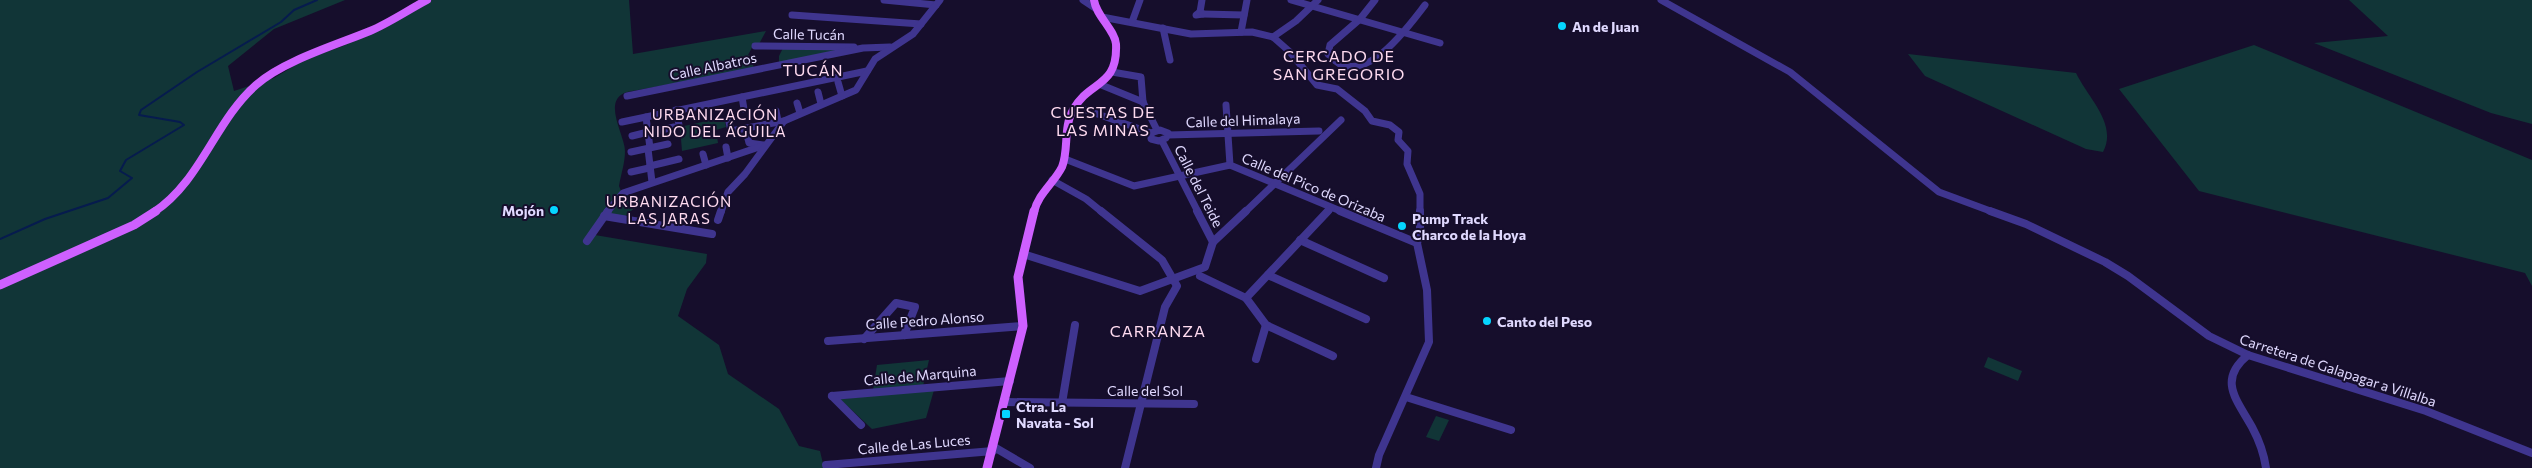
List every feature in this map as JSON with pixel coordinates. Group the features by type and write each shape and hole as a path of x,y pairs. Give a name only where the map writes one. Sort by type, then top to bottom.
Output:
{"main road":[{"path":"0,285 128,227 168,203 183,188 241,99 258,83 304,57 372,30 427,0"},
{"path":"987,468 1023,326 1018,282 1035,207 1064,159 1068,126 1075,106 1112,72 1117,57 1116,41 1094,3"}],"street":[{"path":"884,0 938,3"},
{"path":"1084,0 1094,3"},
{"path":"1132,22 1140,0"},
{"path":"1202,0 1201,13 1244,15"},
{"path":"1241,32 1247,0"},
{"path":"1291,0 1440,43"},
{"path":"1273,37 1296,21 1318,0"},
{"path":"1375,0 1359,20 1328,49 1328,54 1336,62 1352,66 1368,64 1403,32 1424,5"},
{"name":"Carretera de Galapagar a Villalba","path":"1661,0 1790,72 1939,192 2026,224 2105,262 2128,276 2209,336 2248,355 2426,411 2532,453"},
{"path":"729,122 731,131 743,133 756,126 781,121 856,90 874,59 913,34 938,3"},
{"path":"792,15 921,24"},
{"path":"1102,17 1198,34 1252,32 1273,37 1290,52 1317,85 1336,89 1365,111 1372,121 1390,125 1398,132 1398,140 1408,151 1407,164 1420,194 1420,232 1417,243 1427,290 1429,342 1379,455 1376,468"},
{"path":"1163,28 1170,60"},
{"name":"Calle Tucán","path":"755,46 888,49"},
{"name":"Calle Albatros","path":"627,96 863,48"},
{"path":"622,122 867,71"},
{"path":"1075,106 1154,132 1166,132 1165,138 1151,139 1154,132 1143,102 1141,77 1112,72"},
{"path":"838,82 842,96"},
{"path":"1100,84 1143,102"},
{"path":"818,92 821,104"},
{"path":"742,97 744,109"},
{"path":"720,101 722,110"},
{"path":"797,103 800,113"},
{"name":"Calle del Pico de Orizaba","path":"1226,105 1230,165 1417,243"},
{"path":"699,106 700,114"},
{"path":"632,136 676,126 676,110"},
{"path":"776,110 781,121"},
{"path":"753,116 756,126"},
{"path":"646,117 652,182"},
{"path":"1213,242 1325,132 1341,120"},
{"path":"718,220 728,192 745,174 781,121"},
{"name":"Calle del Himalaya","path":"1165,138 1228,133 1325,132"},
{"path":"743,133 748,143 765,145"},
{"name":"Calle del Teide","path":"1023,254 1135,290 1145,290 1204,267 1213,242 1180,176 1165,138"},
{"path":"631,152 668,144"},
{"path":"587,241 623,193 765,145"},
{"path":"726,147 728,158"},
{"path":"703,154 706,165"},
{"path":"632,172 679,157 681,172"},
{"path":"1064,159 1134,186 1230,165"},
{"path":"1052,180 1086,198 1162,260 1177,286 1165,307 1125,468"},
{"path":"1246,298 1332,208"},
{"path":"604,216 712,234"},
{"path":"1209,234 1220,234"},
{"path":"1300,240 1384,278"},
{"path":"1268,275 1366,319"},
{"path":"1200,276 1246,298 1266,325 1333,356"},
{"path":"864,339 896,302 915,307 904,336"},
{"path":"1062,403 1075,325"},
{"path":"1256,359 1266,325"},
{"name":"Calle Pedro Alonso","path":"828,341 1023,326"},
{"path":"2248,355 2238,362 2231,381 2236,400 2254,429 2264,455 2266,468"},
{"name":"Calle de Marquina","path":"861,425 832,396 1010,381"},
{"path":"1406,397 1511,430"},
{"name":"Calle del Sol","path":"1005,402 1194,404"},
{"path":"993,449 1030,468"},
{"name":"Calle de Las Luces","path":"826,465 837,466 993,449"}],"green space":[{"path":"0,0 345,0 274,29 228,66 234,91 274,78 304,60 343,46 432,0 629,0 633,54 766,31 759,44 754,44 748,55 751,56 754,69 627,92 619,96 615,110 625,151 619,186 621,191 589,234 707,254 706,263 687,289 678,316 719,345 728,374 779,409 799,446 820,451 824,468 0,468"},
{"path":"2349,0 2532,0 2532,124 2491,113 2314,43 2388,36"},
{"path":"2254,45 2532,160 2532,286 2525,273 2199,191 2119,89"},
{"path":"783,48 848,49 779,63 779,56"},
{"path":"1908,54 2076,73 2100,111 2104,121 2107,131 2107,142 2103,152 2086,149 1925,76"},
{"path":"724,117 726,127 716,130 718,143 682,151 680,127"},
{"path":"626,195 644,200 624,217 609,214"},
{"path":"1988,357 2022,371 2018,381 1984,367"},
{"path":"929,360 923,386 873,390 877,365"},
{"path":"934,390 926,418 872,429 840,399"},
{"path":"1436,416 1449,420 1439,441 1426,437"}],"waterway":[{"path":"0,239 45,219 108,198 132,178 120,171 126,160 184,125 180,122 139,115 141,110 197,72 281,22 294,10 317,0"}],"place":[{"name":"An de Juan","path":"1562,26"},
{"name":"Mojón","path":"554,210"},
{"name":"Pump Track Charco de la Hoya","path":"1402,226"},
{"name":"Canto del Peso","path":"1487,321"},
{"name":"Ctra. La Navata - Sol","path":"1006,414"}],"district":[{"name":"CERCADO DE SAN GREGORIO","path":"1339,64"},
{"name":"TUCÁN","path":"813,69"},
{"name":"CUESTAS DE LAS MINAS","path":"1103,120"},
{"name":"URBANIZACIÓN NIDO DEL ÁGUILA","path":"715,122"},
{"name":"URBANIZACIÓN LAS JARAS","path":"669,210"},
{"name":"CARRANZA","path":"1158,330"}]}
